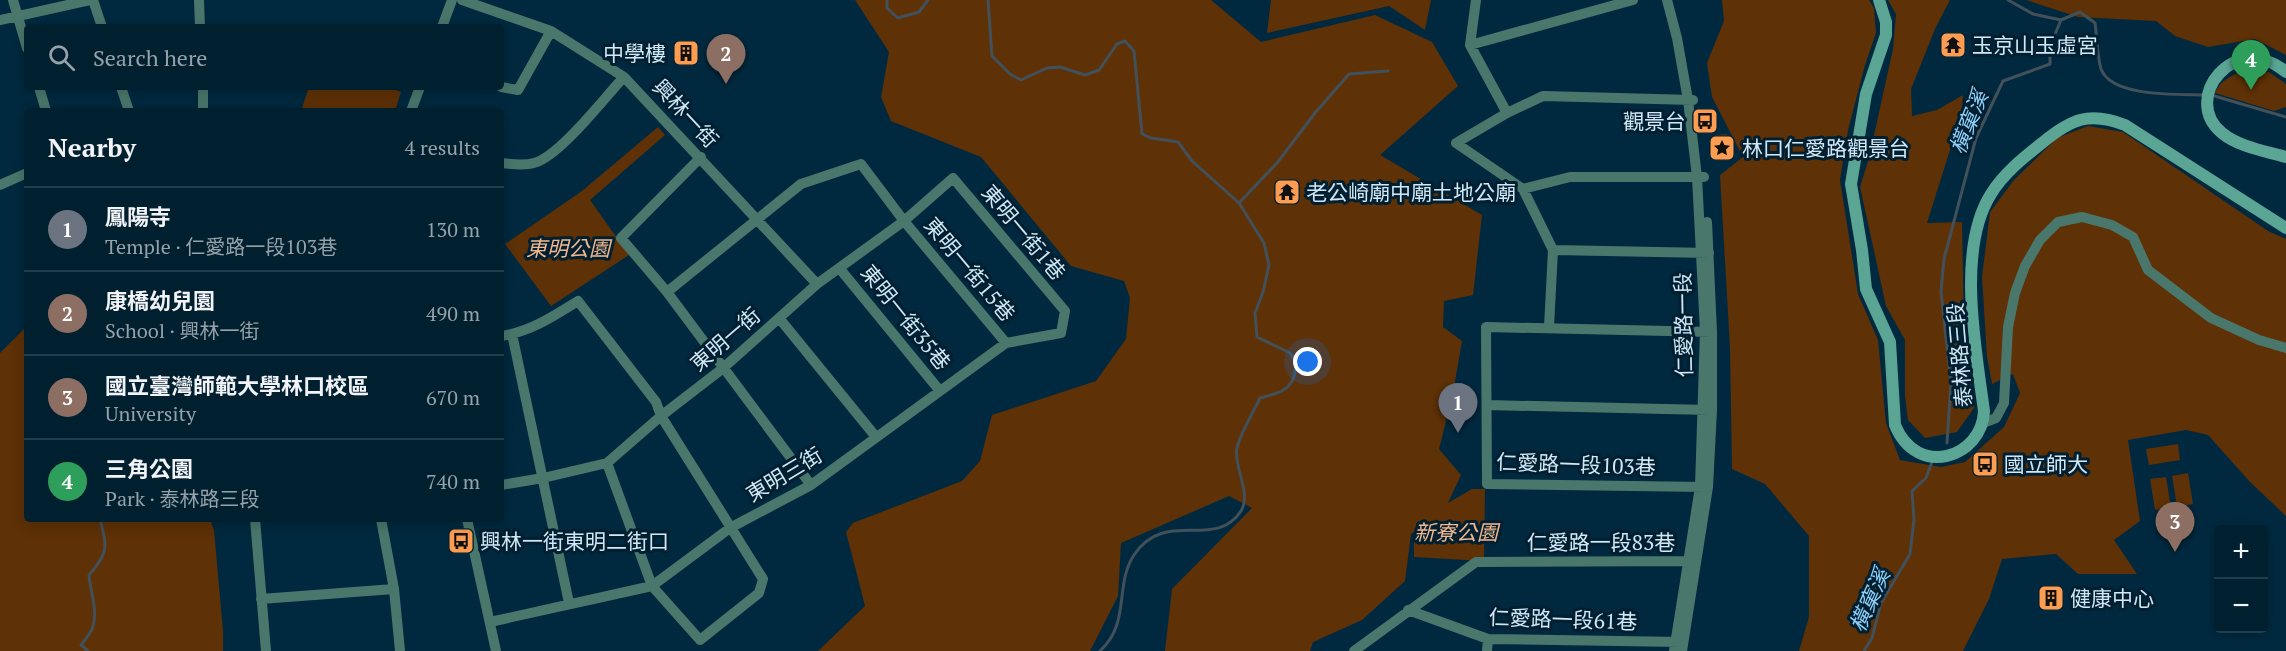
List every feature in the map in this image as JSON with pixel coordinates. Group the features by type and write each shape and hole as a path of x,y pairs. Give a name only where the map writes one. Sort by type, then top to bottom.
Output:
{"main road":[{"name":"泰林路三段","path":"1879,0 1886,22 1886,35 1866,94 1851,184 1866,289 1890,342 1895,425 1899,436 1917,453 1932,458 1949,456 1974,437 1983,423 1984,411 1975,347 1973,313 1973,261 1978,224 1991,194 2001,181 2059,129 2076,120 2094,117 2110,119 2126,126 2286,228"},
{"path":"2286,72 2273,63 2262,60 2238,60 2221,70 2210,88 2208,109 2215,126 2228,137 2286,157"}],"street":[{"path":"13,0 24,37"},
{"path":"0,20 92,0 101,24"},
{"path":"199,0 200,24"},
{"path":"443,24 452,0"},
{"name":"興林一街","path":"462,0 551,31 624,76 818,284"},
{"path":"1476,0 1470,45 1508,113"},
{"path":"1470,45 1633,0"},
{"name":"仁愛路一段","path":"1667,0 1692,100"},
{"name":"仁愛路一段","path":"1674,0 1683,34 1692,100 1700,177 1709,332 1704,487 1679,647"},
{"path":"504,88 518,90 551,31"},
{"path":"504,163 535,163 559,148 624,76"},
{"path":"40,90 45,108"},
{"path":"122,90 128,108"},
{"path":"202,90 203,108"},
{"path":"412,108 419,90"},
{"path":"1692,100 1543,96 1456,143 1522,189 1553,250 1550,327 1709,332"},
{"path":"701,157 621,238 667,292 722,369 811,485"},
{"name":"東明一街15巷","path":"759,219 801,184 861,165 904,221 1006,343"},
{"path":"0,185 24,174"},
{"path":"1522,189 1570,177 1700,177"},
{"name":"東明一街","path":"504,484 607,463 722,369 818,284 904,221 953,178"},
{"name":"東明一街1巷","path":"953,178 1065,311"},
{"path":"1983,423 1996,418 2004,403 2008,327 2014,293 2025,266 2040,240 2058,222 2082,217 2112,225 2133,237 2148,270 2211,318 2259,340 2286,348"},
{"path":"667,292 759,219"},
{"path":"1553,250 1705,253"},
{"name":"東明一街35巷","path":"840,269 940,391"},
{"path":"569,603 543,478 507,335 543,323 578,301 656,402 662,416 762,579 759,592 699,640 652,586 607,463"},
{"name":"東明三街","path":"490,622 652,586 730,528 811,485 1006,343 1061,333 1065,311"},
{"path":"779,318 876,437"},
{"name":"仁愛路一段103巷","path":"1550,327 1486,327 1487,484 1704,487"},
{"path":"1487,405 1708,410"},
{"path":"255,522 266,651"},
{"path":"382,522 394,589 400,651"},
{"path":"468,522 496,651"},
{"name":"仁愛路一段83巷","path":"1354,651 1476,562 1693,561"},
{"path":"261,599 394,589"},
{"name":"仁愛路一段61巷","path":"1408,610 1488,639 1679,647"},
{"path":"1487,651 1488,639"}],"green space":[{"name":"新寮公園","path":"855,0 1211,0 1261,42 1375,15 1432,42 1458,86 1380,155 1482,215 1473,295 1444,301 1443,327 1462,341 1453,393 1439,449 1461,475 1448,503 1472,489 1485,489 1484,561 1414,557 1414,532 1411,534 1405,581 1362,620 1313,642 1310,651 1165,651 1172,589 1252,508 1229,496 1121,543 1118,596 1090,651 818,651 865,606 846,532 853,523 962,481 980,461 992,415 1096,381 1126,339 1130,298 1124,281 1071,266 981,157 891,121 881,97 889,52"},
{"path":"1271,0 1431,0 1425,30 1389,6 1267,33"},
{"path":"1722,0 1869,0 1874,8 1876,33 1848,130 1840,180 1858,294 1878,340 1886,423 1900,460 1941,467 1965,462 2004,427 2020,393 2013,374 1992,384 1987,357 1982,277 1990,212 2014,180 2057,138 2088,126 2123,132 2268,231 2286,239 2286,516 2250,482 2208,435 2186,430 2128,440 2140,521 2114,540 2137,574 2078,574 2056,554 2002,559 1989,599 1963,651 1799,651 1809,617 1809,536 1765,484 1732,469 1730,347 1720,175 1743,157 1712,97 1707,63 1724,21"},
{"path":"1888,0 1950,0 1935,29 1911,89 1912,116 1937,110 1963,95 1961,115 1927,223 1962,222 1964,331 1974,408 1957,432 1925,438 1908,420 1905,396 1905,340 1886,306 1860,187 1869,158 1893,49 1896,14"},
{"path":"2026,0 2286,0 2286,55 2255,39 2208,47 2175,36 2156,21 2078,17"},
{"path":"2248,69 2269,72 2286,84 2286,107 2274,111 2215,93 2220,84 2228,78"},
{"path":"308,90 395,90 401,92 396,108 302,108"},
{"name":"東明公園","path":"658,127 665,135 590,200 629,255 551,306 505,244 582,191"},
{"path":"1727,134 1729,160 1718,161 1716,135"},
{"path":"24,329 24,522 211,522 214,530 223,651 0,651 0,353"},
{"path":"2178,444 2180,460 2149,465 2146,449"},
{"path":"2188,473 2193,504 2177,507 2172,476"},
{"path":"2166,477 2171,508 2155,510 2150,479"}],"waterway":[{"path":"887,0 887,8 898,18 919,12 928,0"},
{"path":"988,0 992,56 1010,74 1021,80 1047,68 1060,67 1085,75 1099,70 1117,44 1125,41 1134,51 1142,134 1151,138 1178,142 1192,161 1239,203 1264,243 1269,265 1255,313 1257,337 1290,353 1296,361 1294,378 1291,383 1287,388 1275,394 1260,398 1238,443 1237,463 1244,488 1244,504 1241,511 1230,522 1218,528 1175,531 1160,534 1146,541 1134,555 1128,567 1116,628 1110,640 1100,651"},
{"path":"2008,0 2033,14 2061,20"},
{"name":"橫窠溪","path":"1947,443 1951,382 1941,292 1944,259 1976,138 2003,81 2050,64 2050,46 2061,20 2080,12 2095,23 2101,69 2118,85 2132,90 2164,94 2205,95"},
{"path":"1239,203 1277,163 1315,113 1349,74 1388,71"},
{"name":"橫窠溪","path":"2211,95 2286,117"},
{"name":"橫窠溪","path":"1864,651 1872,638 1881,603 1910,554 1914,520 1912,491 1926,478 1932,462"},
{"path":"88,651 81,645 92,629 95,616 89,575 100,561 105,549 101,522"}],"place":[{"name":"玉京山玉虛宮","path":"1953,45"},
{"name":"中學樓","path":"686,53"},
{"name":"康橋幼兒園","path":"726,84"},
{"name":"三角公園","path":"2251,90"},
{"name":"觀景台","path":"1705,121"},
{"name":"林口仁愛路觀景台","path":"1722,148"},
{"name":"老公崎廟中廟土地公廟","path":"1287,192"},
{"name":"鳳陽寺","path":"1458,433"},
{"name":"國立師大","path":"1985,464"},
{"name":"興林一街東明二街口","path":"461,541"},
{"name":"國立臺灣師範大學林口校區","path":"2175,552"},
{"name":"健康中心","path":"2051,598"}]}
